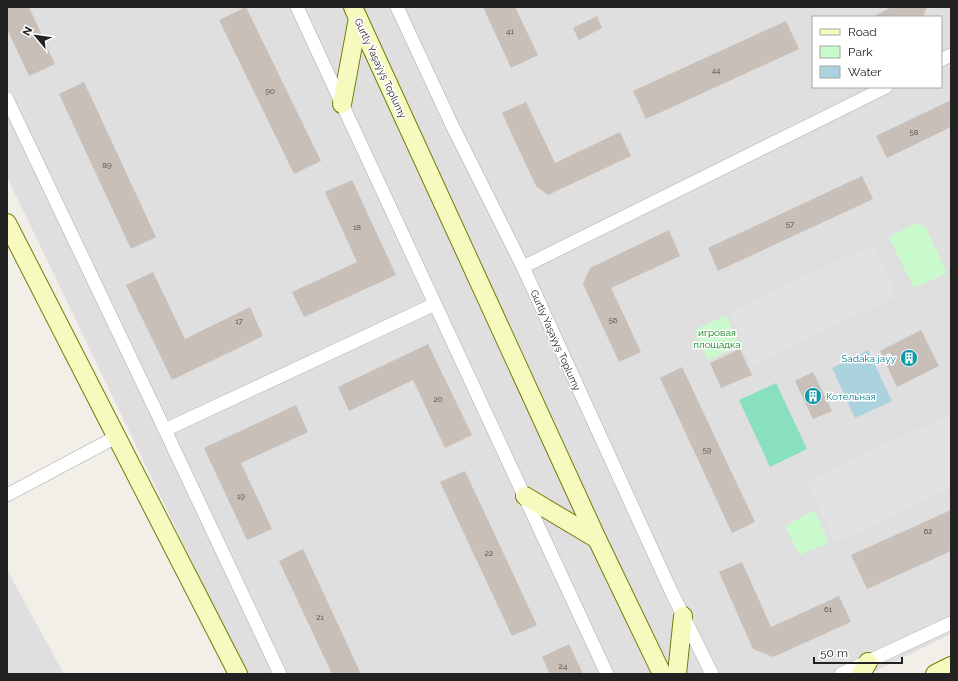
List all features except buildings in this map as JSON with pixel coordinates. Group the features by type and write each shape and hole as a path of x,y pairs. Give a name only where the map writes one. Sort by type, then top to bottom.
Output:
{"street":[{"path":"297,7 607,674"},
{"name":"Gurtly Ýaşaýyş Toplumy","path":"397,7 451,123 523,266 683,616 712,674"},
{"path":"342,104 356,13"},
{"name":"Gurtly Ýaşaýyş Toplumy","path":"356,13 597,539 662,674"},
{"path":"942,60 951,55"},
{"path":"523,266 884,88"},
{"path":"7,99 280,674"},
{"path":"7,223 238,674"},
{"path":"165,430 435,304"},
{"path":"7,495 116,437"},
{"path":"524,496 597,539"},
{"path":"676,674 683,616"},
{"path":"841,674 864,668 951,623"},
{"path":"935,674 951,666"}],"shaded area":[{"path":"7,7 951,7 951,634 870,674 246,674 7,177"},
{"path":"873,244 885,266 895,297 752,366 729,313"},
{"path":"951,413 951,488 834,543 808,482"},
{"path":"7,570 64,674 7,674"}],"green space":[{"path":"916,223 926,228 947,273 914,288 889,237"},
{"name":"игровая площадка","path":"726,315 739,346 708,360 694,330"},
{"path":"776,383 807,449 770,467 739,400"},
{"path":"814,510 829,543 799,555 785,526"}],"water":[{"path":"868,350 892,401 855,418 832,368"}],"place":[{"name":"Sadaka jaýy","path":"909,358"},
{"name":"Котельная","path":"813,396"}]}
